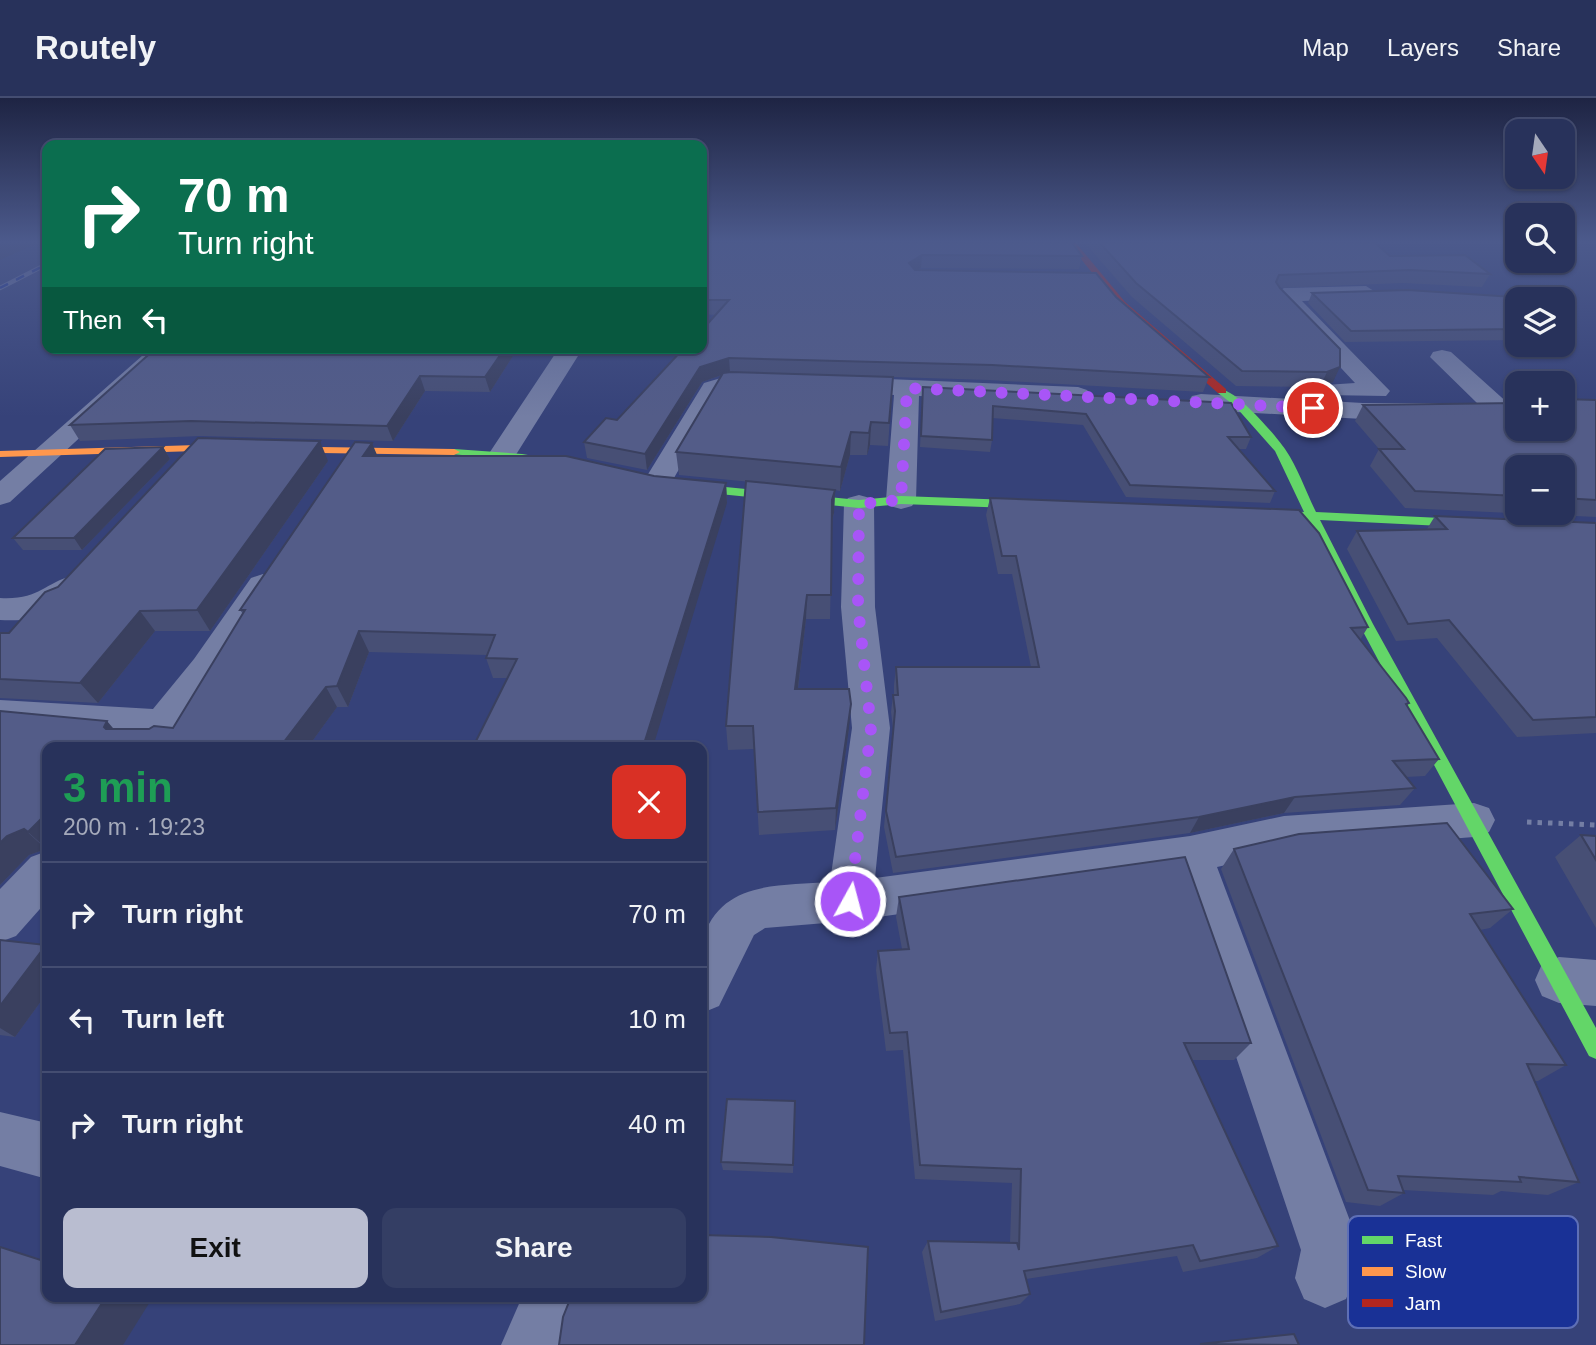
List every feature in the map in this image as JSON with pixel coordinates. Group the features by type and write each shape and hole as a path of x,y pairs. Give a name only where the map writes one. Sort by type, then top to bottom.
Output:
{"street":[{"path":"1121,301 1146,328 1239,404 1280,450 1366,624 1474,820 1578,981 1596,1049"},
{"path":"1218,387 1377,391 1290,301"},
{"path":"0,496 158,354"},
{"path":"502,455 567,354"},
{"path":"1442,357 1505,408"},
{"path":"1052,506 901,500 859,504 651,483 713,388 731,383 1100,397"},
{"path":"901,500 907,388"},
{"path":"1170,400 1363,411 1505,411"},
{"path":"173,477 200,447"},
{"path":"0,454 200,447 354,449 502,455 543,459 584,468"},
{"path":"331,484 354,449"},
{"path":"850,901 871,728 858,607 859,504"},
{"path":"1230,512 1502,525"},
{"path":"0,715 154,736 207,668 276,565"},
{"path":"0,609 30,611 46,606 67,592 92,566"},
{"path":"707,980 734,926 744,914 756,908 850,901 1190,854 1284,834 1474,820"},
{"path":"1190,854 1331,1250 1325,1278"},
{"path":"0,921 42,875"},
{"path":"0,1139 42,1150"},
{"path":"532,1345 551,1302"}],"path":[{"path":"1474,820 1596,825"}],"building":[{"path":"728,301 1121,301 1209,377 992,365 729,358 700,367 645,454 584,442 606,418 617,420 678,354 707,354 707,324"},
{"path":"1158,301 1293,301 1340,349 1340,367 1327,372 1242,371"},
{"path":"1320,301 1505,301 1505,329 1351,331"},
{"path":"149,354 501,354 485,377 420,376 387,426 191,421 70,425"},
{"path":"723,373 893,377 889,423 871,422 869,433 851,432 841,467 676,452"},
{"path":"923,387 1231,403 1251,437 1228,437 1275,491 1130,485 1086,414 993,406 992,440 921,436"},
{"path":"1575,399 1596,400 1596,500 1575,499 1575,455 1505,455 1505,495 1415,491 1379,449 1404,449 1363,405 1505,403 1505,441 1575,441"},
{"path":"198,438 320,441 197,610 140,611 80,683 0,679 0,633 9,633 45,592 58,587"},
{"path":"355,442 372,443 363,456 566,456 654,476 726,483 645,742 476,742 517,659 486,658 495,635 359,631 337,686 326,687 284,742 42,742 42,818 28,832 24,829 7,836 0,843 0,711 107,721 104,727 106,729 149,729 154,726 173,728 245,610 240,610"},
{"path":"163,447 74,538 13,538 105,449"},
{"path":"746,481 835,490 832,500 831,595 807,595 795,689 849,689 851,704 836,808 758,812 753,726 726,726"},
{"path":"990,498 1299,510 1319,533 1368,627 1351,628 1406,698 1409,703 1406,704 1439,759 1393,761 1415,788 1295,797 1199,817 896,857 886,811 895,711 893,695 898,695 896,667 1039,667 1016,556 1002,556"},
{"path":"1435,516 1505,519 1505,525 1596,523 1596,717 1533,720 1449,620 1408,624 1357,531 1447,529"},
{"path":"1447,823 1513,909 1470,914 1566,1065 1527,1064 1579,1182 1519,1177 1521,1182 1398,1176 1404,1193 1368,1190 1234,849 1299,834"},
{"path":"1581,835 1596,836 1596,860"},
{"path":"1185,857 1251,1043 1184,1043 1278,1246 1200,1261 1193,1245 1024,1271 1030,1294 941,1312 928,1241 1017,1243 1019,1250 1021,1169 920,1165 907,1032 890,1033 878,951 909,949 899,897"},
{"path":"0,940 42,945 42,950 0,1006"},
{"path":"727,1099 795,1101 793,1165 721,1162"},
{"path":"707,1235 771,1237 868,1247 864,1345 559,1345 563,1317 569,1302 707,1302"},
{"path":"0,1247 42,1260 42,1302 103,1302 75,1345 0,1345"},
{"path":"1294,1334 1299,1345 1200,1344"}],"traffic: fast":[{"path":"1222,391 1239,404 1280,450 1312,516 1251,513"},
{"path":"454,452 522,457 564,464"},
{"path":"674,486 859,504 901,500 1040,505"},
{"path":"1483,524 1312,516 1366,624 1596,1049"}],"traffic: slow":[{"path":"0,454 197,448 454,452"}],"traffic: jam":[{"path":"1120,301 1222,391"}],"route":[{"path":"850,901 871,728 858,607 859,504 901,500 907,388 1313,408"}]}
